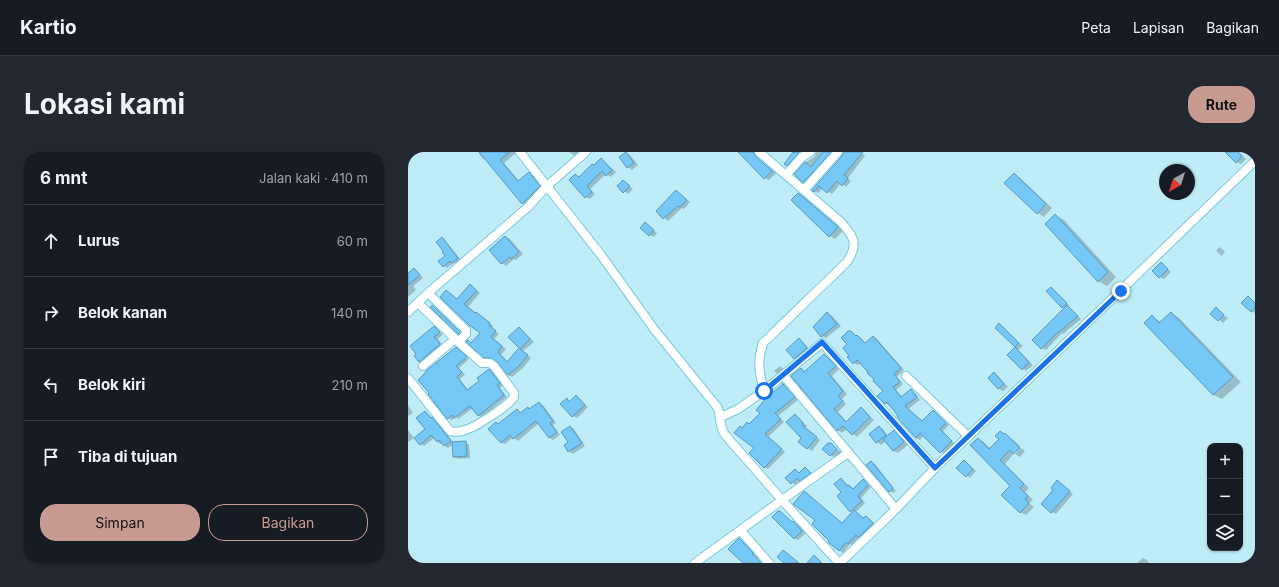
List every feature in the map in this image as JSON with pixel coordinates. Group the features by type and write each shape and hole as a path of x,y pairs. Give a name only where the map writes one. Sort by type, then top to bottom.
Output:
{"street":[{"path":"520,152 601,255 654,329 718,408 721,417 721,430 723,433 839,563 896,509 968,436 1255,161"},
{"path":"408,312 528,207 546,186 586,152"},
{"path":"759,152 841,222 854,240 854,248 846,262 763,343 760,351 759,372 764,391"},
{"path":"786,175 802,157 810,152"},
{"path":"804,190 838,152"},
{"path":"423,366 466,334 466,330 428,293"},
{"path":"408,378 450,431 464,431 475,426 512,400 514,397 514,393 494,366 490,363 482,363 418,303"},
{"path":"721,417 738,409 764,391 822,342 935,468"},
{"path":"783,375 896,509"},
{"path":"906,376 968,436"},
{"path":"695,563 848,452"},
{"path":"741,531 769,563"}],"building":[{"path":"479,152 510,152 500,160 518,181 529,172 540,186 522,204"},
{"path":"626,152 634,163 627,168 619,157"},
{"path":"738,152 753,152 755,156 772,171 764,179"},
{"path":"793,152 799,153 787,166 784,164"},
{"path":"823,152 831,152 803,183 794,174 805,162 811,167"},
{"path":"843,152 863,152 844,175 848,178 842,186 837,181 827,193 819,186 814,192 812,190 842,156"},
{"path":"1225,152 1238,152 1242,156 1236,163"},
{"path":"601,158 612,170 606,176 602,171 587,186 592,192 585,198 569,180 575,174 579,177 592,164 594,165"},
{"path":"1014,173 1046,204 1037,214 1004,183"},
{"path":"623,180 630,186 623,193 617,186"},
{"path":"676,190 687,200 663,219 656,211"},
{"path":"798,193 838,227 829,237 791,200"},
{"path":"1055,214 1108,272 1098,282 1045,224"},
{"path":"645,222 654,230 649,236 640,228"},
{"path":"505,236 519,252 511,259 510,257 501,264 489,250"},
{"path":"442,237 458,258 452,263 450,261 443,267 438,261 445,256 436,242"},
{"path":"1161,262 1168,269 1159,278 1152,271"},
{"path":"414,268 420,275 408,285 408,273"},
{"path":"470,284 477,291 464,304 490,323 489,325 496,331 491,337 502,346 498,352 507,362 519,348 508,337 519,327 530,339 520,349 528,355 519,366 508,375 497,362 490,358 484,358 466,342 468,340 471,343 480,333 469,325 440,297 446,290 457,299"},
{"path":"1051,287 1067,303 1062,308 1046,291"},
{"path":"1248,296 1255,303 1255,307 1251,312 1241,303"},
{"path":"432,305 460,332 458,334 430,307"},
{"path":"1067,305 1078,316 1058,332 1041,349 1032,340"},
{"path":"1216,307 1224,315 1218,321 1210,314"},
{"path":"827,312 837,324 821,337 813,327"},
{"path":"1171,312 1233,377 1213,395 1144,323 1152,315 1159,323"},
{"path":"999,323 1019,343 1015,347 995,328"},
{"path":"434,326 440,332 434,337 440,344 419,362 414,356 416,354 410,346"},
{"path":"848,331 851,331 856,336 857,335 865,343 873,336 901,368 894,374 900,382 893,387 901,397 911,389 917,397 905,406 922,421 933,410 946,423 940,429 952,441 940,453 920,433 916,438 897,417 898,416 887,402 885,404 877,396 883,391 873,381 874,379 867,373 868,372 857,360 853,364 847,357 849,356 843,348 847,344 841,338"},
{"path":"799,338 807,348 794,359 786,350"},
{"path":"456,347 467,357 456,366 462,372 457,377 467,390 479,381 477,378 489,369 500,383 497,385 504,395 478,416 470,406 454,418 452,415 447,419 418,380 426,371"},
{"path":"1015,347 1029,362 1022,370 1007,355"},
{"path":"824,354 836,366 828,373 843,391 838,396 843,401 834,409 846,422 861,407 870,417 852,435 843,426 837,431 791,376 801,368 804,372"},
{"path":"994,372 1004,384 998,389 988,378"},
{"path":"783,384 795,397 775,413 781,419 765,434 782,449 764,468 749,453 754,448 734,433 740,426 742,428 747,422 749,424 760,413 756,410 767,397"},
{"path":"576,395 585,405 572,417 560,404 567,398 569,402"},
{"path":"539,402 553,421 550,423 557,432 549,438 536,421 513,439 510,435 501,443 488,429 496,422 498,424 517,409 520,413"},
{"path":"425,411 431,418 432,417 451,441 444,446 439,440 437,442 431,435 420,445 414,438 425,429 416,418"},
{"path":"795,414 803,423 802,425 817,437 807,449 798,442 801,438 786,422"},
{"path":"570,426 582,443 568,452 564,445 568,442 561,432"},
{"path":"879,426 886,435 876,443 869,434"},
{"path":"894,430 904,442 893,451 883,439"},
{"path":"1000,431 1004,434 1005,433 1020,448 1013,454 1010,450 1000,460 1024,484 1020,488 1028,496 1025,499 1029,503 1020,513 1001,495 1010,486 970,445 978,438 989,449 999,439 995,436"},
{"path":"466,441 467,456 453,457 452,442"},
{"path":"828,443 831,443 837,449 830,456 822,449"},
{"path":"964,460 973,469 966,477 956,468"},
{"path":"871,461 893,488 889,492 866,465"},
{"path":"805,467 811,473 800,481 797,478 791,484 785,478 795,469 799,473"},
{"path":"841,478 847,486 849,485 853,489 863,479 868,485 858,496 862,501 850,512 837,496 841,492 834,484"},
{"path":"1057,480 1070,491 1051,513 1041,504 1053,490 1051,488"},
{"path":"804,491 842,523 854,510 863,518 866,516 873,523 858,538 856,535 848,544 846,542 839,551 828,542 829,541 812,524 815,520 793,504"},
{"path":"780,511 792,522 793,521 802,531 794,539 772,517"},
{"path":"739,538 761,563 743,563 728,549"},
{"path":"783,550 799,563 784,563 777,557"},
{"path":"814,555 822,563 807,563"}],"route":[{"path":"764,391 822,342 935,468 1121,291"}]}
